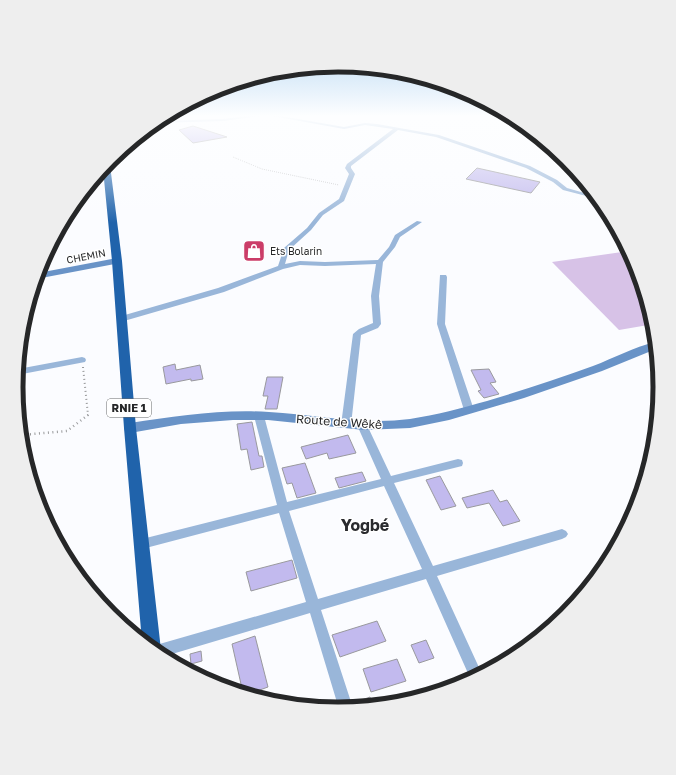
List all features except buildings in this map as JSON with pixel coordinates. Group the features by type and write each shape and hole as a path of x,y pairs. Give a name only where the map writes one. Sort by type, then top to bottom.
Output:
{"highway":[{"name":"RNIE 1","path":"107,174 117,261 130,428 151,641"}],"street":[{"path":"281,267 286,249 309,229 321,214 342,200 352,174 348,168 349,165 367,151"},
{"path":"482,151 528,167 555,181 565,189 587,195"},
{"path":"346,425 357,334 360,331 377,324 375,296 380,262 392,247 397,236 420,222"},
{"name":"CHEMIN","path":"44,275 117,261"},
{"path":"122,319 221,290 281,267 300,263 325,264 380,262"},
{"path":"443,277 441,324 469,410"},
{"name":"Route de Wêkê","path":"130,428 198,418 259,416 362,426 398,425 424,422 565,381 650,347"},
{"path":"24,371 82,360"},
{"path":"259,416 283,508 344,702"},
{"path":"362,426 474,671"},
{"path":"142,544 458,463"},
{"path":"164,650 562,534"}],"path":[{"path":"233,157 262,169 332,182 346,188"},
{"path":"27,434 67,430 74,427 88,415 82,360"}],"shaded area":[{"path":"622,252 636,286 647,325 619,330 552,262"}],"place":[{"name":"Ets Bolarin","path":"254,251"}],"district":[{"name":"Yogbé","path":"365,525"}]}
